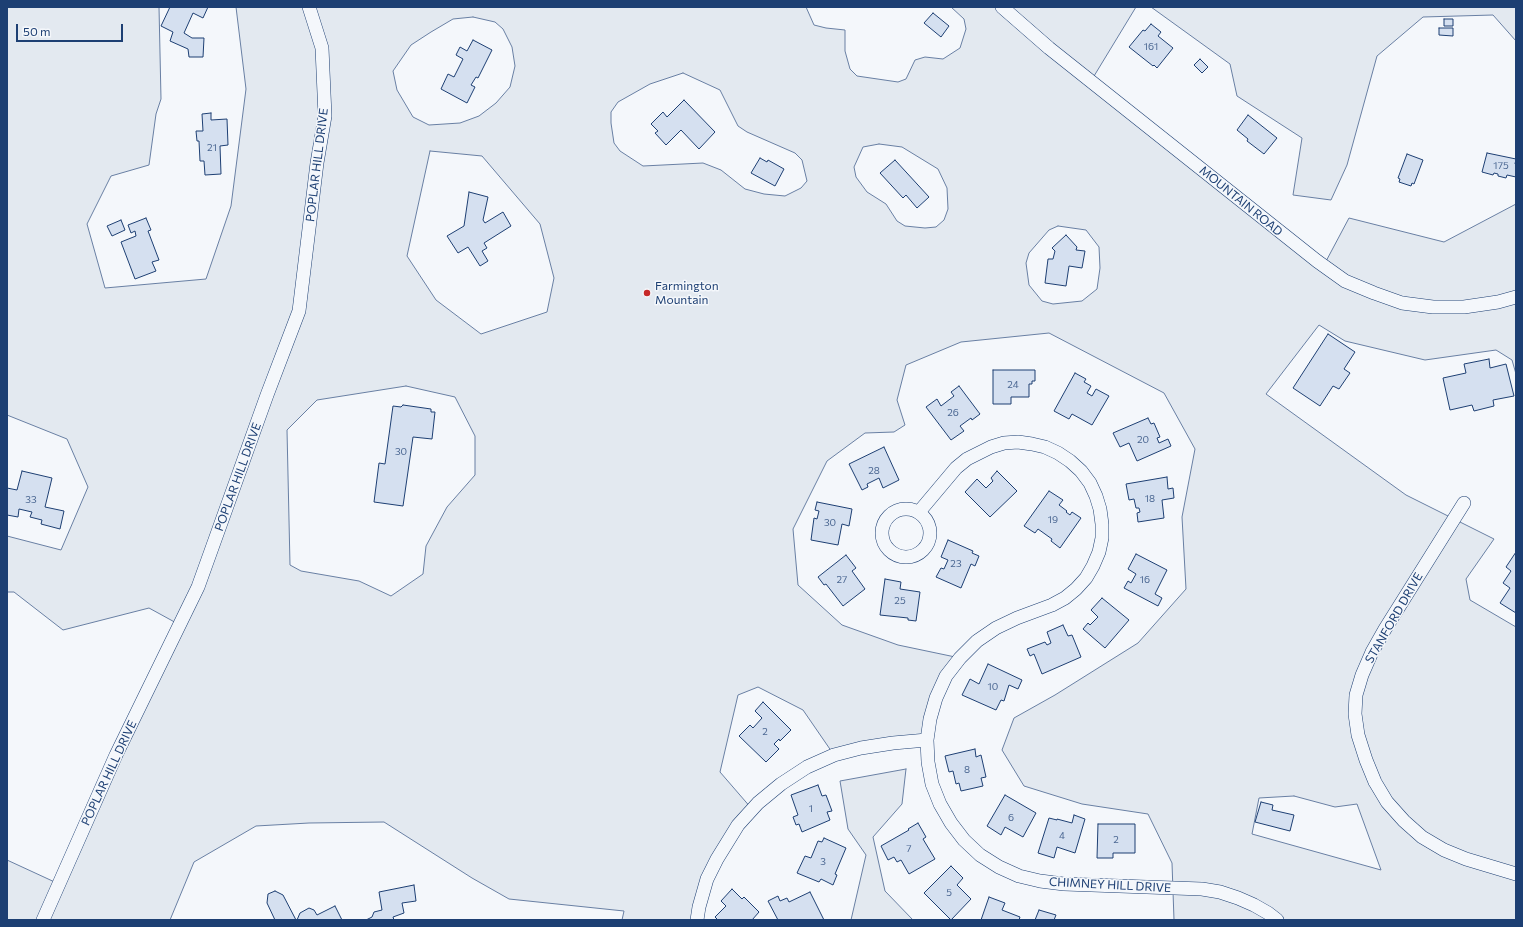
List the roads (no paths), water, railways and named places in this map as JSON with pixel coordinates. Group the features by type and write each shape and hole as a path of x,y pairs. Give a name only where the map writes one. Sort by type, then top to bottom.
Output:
{"street":[{"name":"POPLAR HILL DRIVE","path":"43,920 116,755 198,587 299,311 317,163 325,116 322,48 309,7"},
{"name":"MOUNTAIN ROAD","path":"1002,7 1049,48 1317,261 1345,281 1402,303 1433,307 1464,307 1498,302 1516,297"},
{"name":"CHIMNEY HILL DRIVE","path":"919,512 951,474 967,459 991,447 1004,443 1018,442 1032,444 1058,453 1070,461 1081,471 1090,483 1100,509 1102,524 1100,545 1093,566 1086,578 1065,598 1052,605 1017,618 996,628 977,641 960,658 946,676 936,698 930,719 927,740 928,762 932,784 950,823 964,840 980,855 999,867 1019,876 1064,884 1202,889 1220,892 1254,905 1268,912 1277,920"},
{"name":"STANFORD DRIVE","path":"1464,503 1389,622 1372,652 1362,675 1356,695 1355,714 1358,735 1375,782 1387,802 1404,821 1422,837 1444,850 1466,859 1516,874"},
{"path":"697,920 707,879 738,824 758,803 781,784 807,767 834,755 893,742 927,740"}],"place":[{"name":"Farmington Mountain","path":"647,293"}]}
